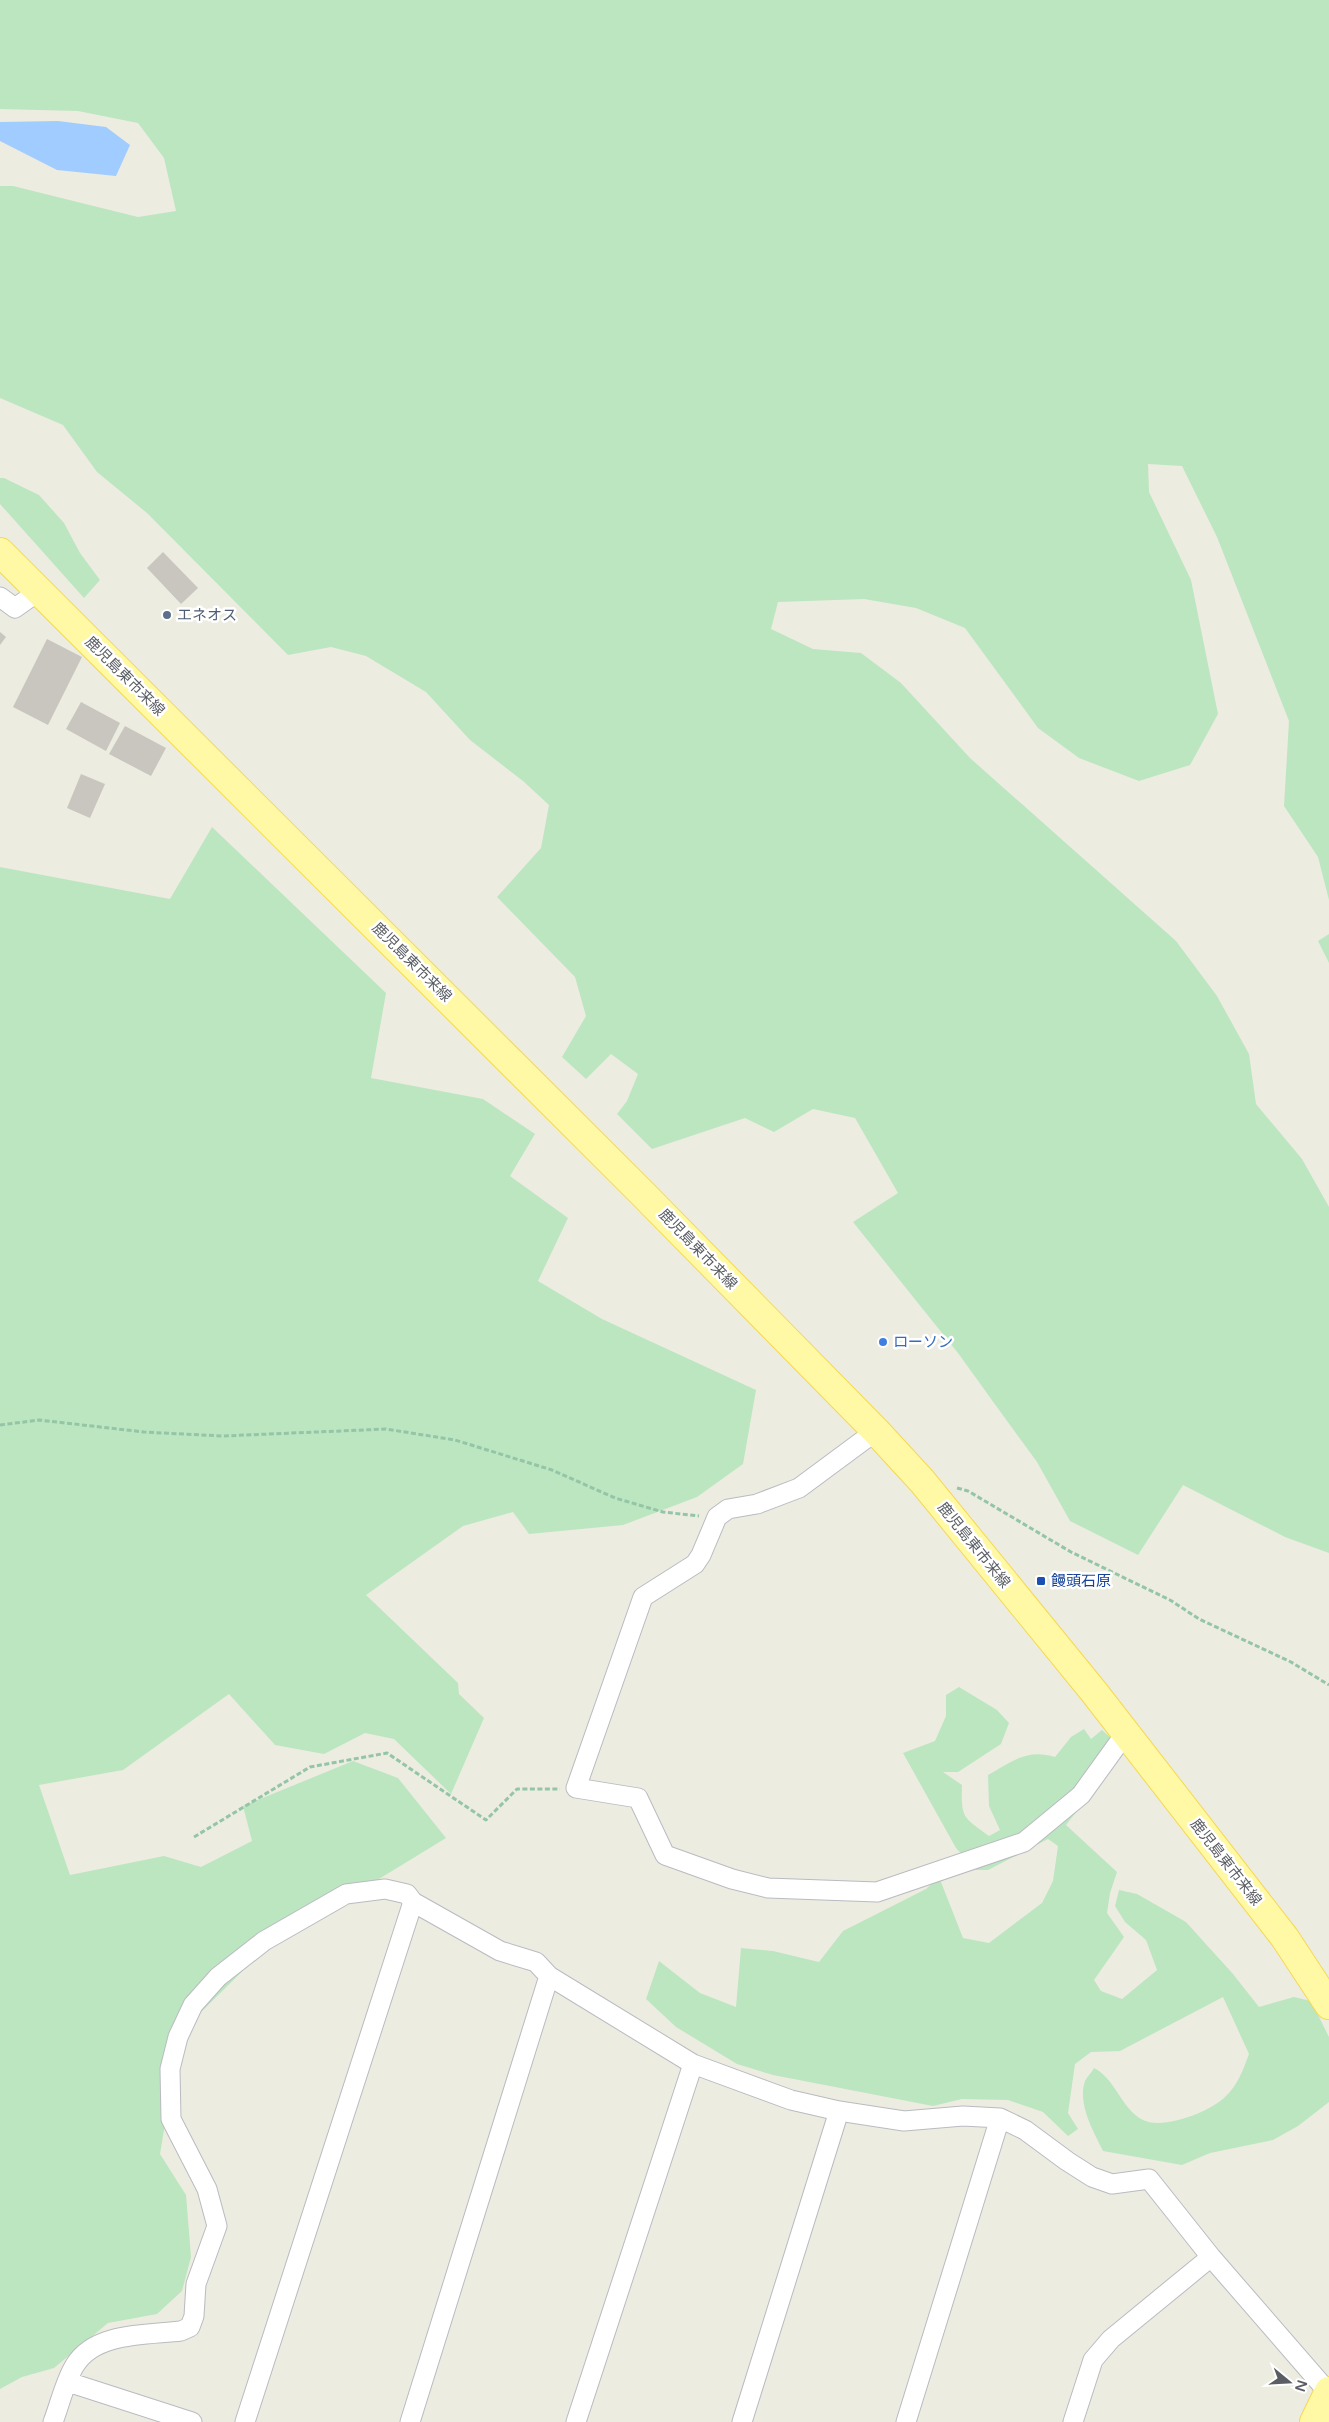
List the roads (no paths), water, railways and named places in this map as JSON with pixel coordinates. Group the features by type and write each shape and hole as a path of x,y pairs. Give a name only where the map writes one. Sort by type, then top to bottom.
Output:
{"main road":[{"name":"鹿児島東市来線","path":"0,552 435,985 876,1431 922,1481 1088,1684 1285,1938 1329,2005"},
{"path":"1314,2422 1329,2393"}],"street":[{"path":"0,597 15,608 39,591"},
{"path":"876,1431 799,1488 757,1504 728,1509 717,1517 701,1555 695,1564 643,1597 576,1788 638,1798 665,1855 724,1876 768,1888 877,1892 1024,1842 1081,1795 1125,1734"},
{"path":"53,2422 74,2366 84,2353 107,2340 180,2331 190,2327 194,2316 196,2284 217,2226 207,2189 171,2120 170,2069 178,2037 193,2005 218,1977 264,1941 346,1894 385,1889 407,1894 413,1902 500,1950 536,1962 549,1976 693,2064 791,2100 839,2112 904,2121 963,2116 1000,2118 1025,2130 1092,2177 1112,2184 1149,2179 1211,2257 1329,2393"},
{"path":"245,2422 413,1902"},
{"path":"410,2422 549,1976"},
{"path":"576,2422 693,2064"},
{"path":"742,2422 839,2112"},
{"path":"906,2422 1000,2118"},
{"path":"1073,2422 1093,2360 1111,2339 1211,2257"},
{"path":"68,2382 192,2422"}],"water":[{"path":"58,121 106,127 130,145 116,176 57,170 0,141 0,122"}],"place":[{"name":"エネオス","path":"167,615"},
{"name":"ローソン","path":"883,1342"},
{"name":"饅頭石原","path":"1041,1581"}]}
